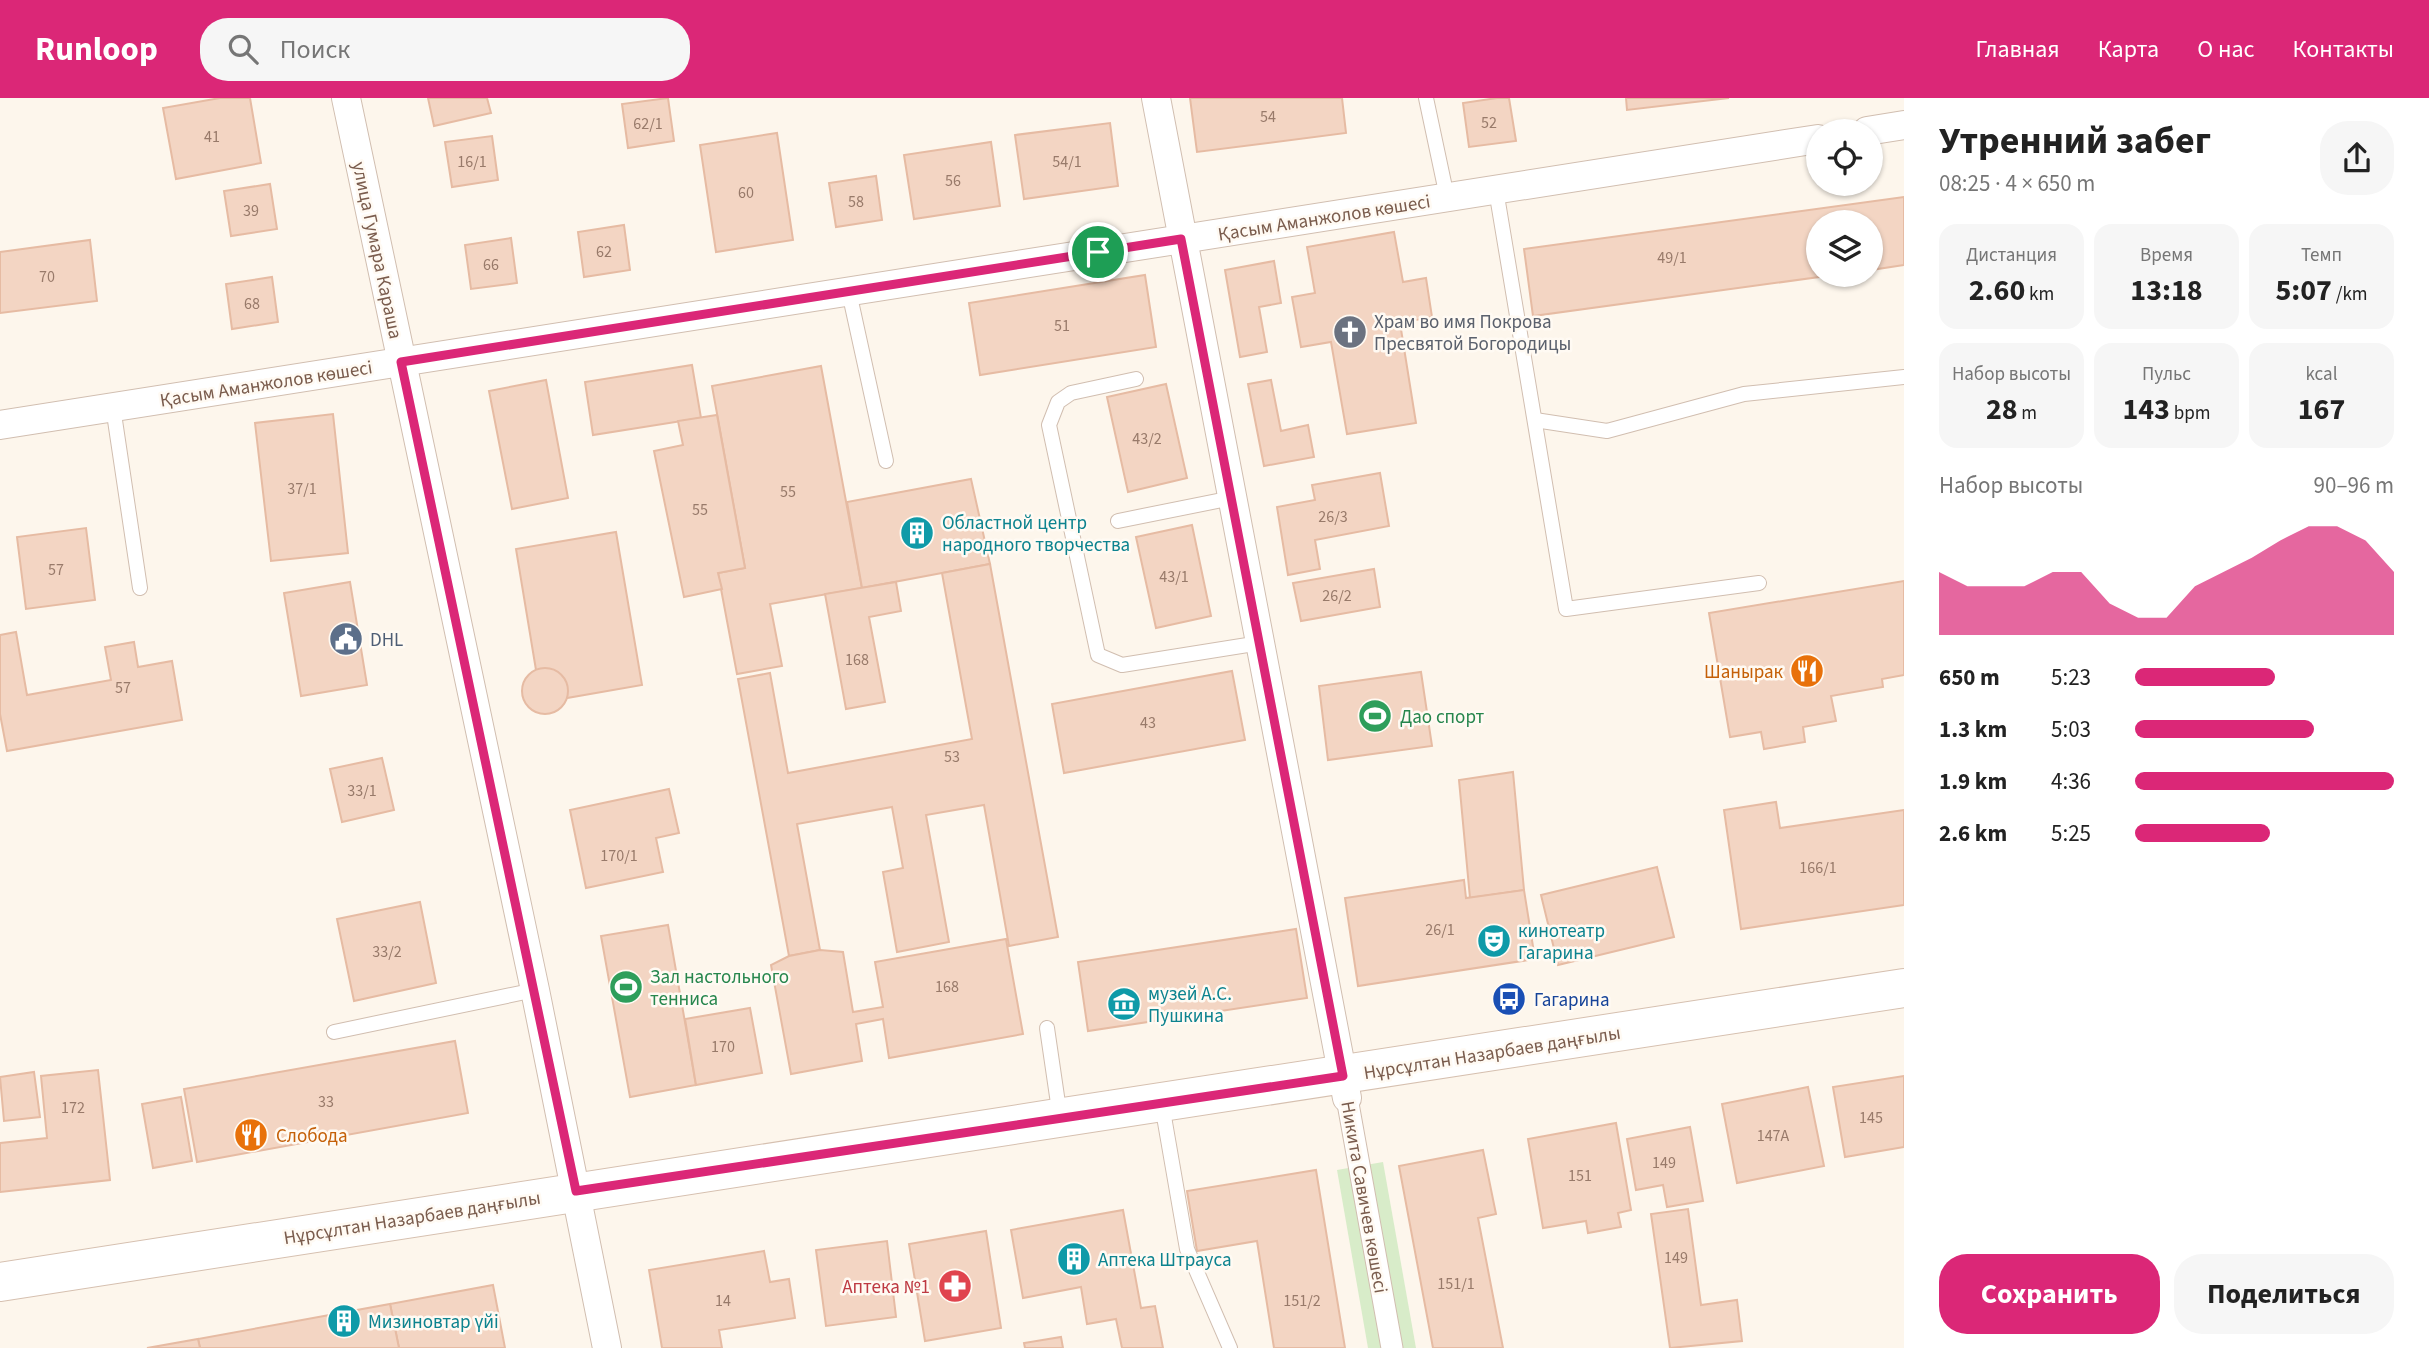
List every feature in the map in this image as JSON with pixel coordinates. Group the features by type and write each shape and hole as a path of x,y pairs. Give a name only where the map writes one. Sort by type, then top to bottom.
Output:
{"main road":[{"name":"Нұрсұлтан Назарбаев даңғылы","path":"0,1282 576,1191 1161,1103 1345,1087 1904,988"}],"street":[{"name":"улица Гумара Караша","path":"346,98 535,990 607,1348"},
{"name":"Никита Савичев көшесі","path":"1156,98 1345,1087 1392,1348"},
{"path":"1883,128 1904,125"},
{"name":"Қасым Аманжолов көшесі","path":"0,425 1806,141"}],"lane":[{"path":"1426,98 1447,197"},
{"path":"1496,190 1566,608 1759,583"},
{"path":"849,292 886,461"},
{"path":"1535,420 1607,431 1744,394 1904,377"},
{"path":"1136,379 1071,393 1058,402 1049,425 1098,655 1122,665 1260,643"},
{"path":"113,407 140,588"},
{"path":"1118,521 1232,498"},
{"path":"334,1032 535,990"},
{"path":"1047,1028 1060,1118"},
{"path":"1161,1103 1187,1249 1230,1348"}],"green space":[{"path":"1383,1162 1416,1348 1368,1348 1337,1170"}],"building":[{"path":"220,98 250,98 261,163 176,179 163,108"},
{"path":"428,98 487,98 491,113 434,126"},
{"path":"668,98 674,141 628,148 622,104"},
{"path":"1190,98 1342,98 1346,133 1197,152"},
{"path":"1509,98 1516,141 1469,147 1463,103"},
{"path":"1626,98 1729,98 1627,110"},
{"path":"1110,123 1118,186 1024,199 1015,135"},
{"path":"777,133 793,240 716,252 700,145"},
{"path":"492,136 498,180 452,187 445,142"},
{"path":"991,142 1000,206 914,219 904,155"},
{"path":"876,176 882,220 836,227 829,183"},
{"path":"270,184 277,229 231,236 224,191"},
{"path":"1904,197 1904,265 1883,268 1883,210 1809,210"},
{"path":"1806,210 1806,279 1533,316 1524,249"},
{"path":"624,225 630,270 584,277 578,232"},
{"name":"Храм во имя Покрова Пресвятой Богородицы","path":"1394,232 1403,282 1426,278 1432,317 1400,323 1416,423 1347,434 1331,342 1301,347 1292,297 1315,293 1307,247"},
{"path":"511,238 517,283 471,289 465,245"},
{"path":"90,240 97,301 0,313 0,252"},
{"path":"1274,261 1281,303 1259,307 1267,352 1240,357 1225,270"},
{"path":"1145,275 1156,347 980,375 969,303"},
{"path":"272,277 278,322 232,329 226,284"},
{"path":"692,365 701,418 593,435 585,382"},
{"path":"821,366 862,588 770,604 782,666 737,674 718,573 745,568 712,386"},
{"path":"546,380 568,498 512,509 489,391"},
{"path":"1271,380 1281,431 1308,425 1314,457 1264,466 1248,384"},
{"path":"1166,384 1187,478 1128,492 1107,397"},
{"path":"333,414 348,553 271,561 255,423"},
{"path":"717,415 745,568 718,573 722,589 684,597 654,451 683,445 678,421"},
{"path":"1380,473 1389,526 1315,540 1320,569 1288,575 1277,507 1315,500 1312,485"},
{"name":"Областной центр народного творчества","path":"971,479 990,564 862,588 847,502"},
{"path":"1192,525 1211,616 1156,628 1136,537"},
{"path":"86,528 95,600 26,609 17,537"},
{"path":"616,532 642,685 567,698 566,683 557,672 536,670 516,549"},
{"path":"990,564 1058,937 1009,946 984,805 926,815 949,942 897,952 883,872 903,868 892,807 797,824 820,950 789,956 738,679 770,673 788,773 972,739 942,573"},
{"path":"1374,569 1380,607 1301,621 1293,583"},
{"path":"1904,581 1904,675 1882,679 1883,687 1831,696 1836,721 1803,727 1805,742 1764,749 1761,732 1730,737 1709,613"},
{"path":"350,582 367,685 301,696 284,593"},
{"path":"896,582 901,611 869,617 885,702 846,709 825,594"},
{"path":"16,632 27,695 111,680 105,647 134,642 138,667 172,661 182,720 7,751 0,714 0,635"},
{"path":"545,668 561,675 568,691 561,707 545,714 529,707 522,691 529,675"},
{"path":"1232,671 1245,740 1064,773 1052,704"},
{"name":"Дао спорт","path":"1421,672 1432,746 1328,760 1319,686"},
{"path":"382,758 394,810 342,822 330,769"},
{"path":"1513,772 1524,890 1470,898 1459,780"},
{"path":"669,789 679,833 656,838 663,872 586,888 570,810"},
{"path":"1776,802 1780,828 1904,810 1904,905 1741,929 1724,810"},
{"path":"1657,867 1674,937 1558,965 1541,895"},
{"path":"1464,880 1466,898 1524,890 1535,959 1358,986 1345,898"},
{"path":"420,902 436,983 354,1001 337,919"},
{"path":"668,925 696,1085 630,1097 601,936"},
{"path":"1296,929 1307,998 1088,1031 1078,962"},
{"path":"1006,939 1023,1034 889,1058 883,1019 856,1024 862,1061 791,1074 771,965 789,956 820,950 843,952 853,1012 883,1007 875,962"},
{"path":"750,1008 762,1073 696,1085 685,1019"},
{"path":"455,1041 468,1113 197,1162 184,1089"},
{"path":"98,1070 110,1180 0,1192 0,1143 47,1138 41,1076"},
{"path":"34,1072 40,1117 4,1121 0,1077"},
{"path":"1904,1076 1904,1147 1845,1157 1833,1087"},
{"path":"1808,1087 1824,1166 1737,1183 1722,1104"},
{"path":"181,1097 192,1161 153,1168 142,1104"},
{"path":"1616,1123 1631,1210 1618,1213 1621,1227 1588,1233 1586,1221 1543,1228 1528,1139"},
{"path":"1690,1127 1703,1201 1667,1207 1663,1185 1636,1190 1627,1139"},
{"path":"1483,1150 1496,1214 1478,1218 1503,1348 1433,1348 1399,1166"},
{"path":"1316,1170 1345,1348 1274,1348 1257,1241 1197,1251 1187,1191"},
{"path":"1688,1209 1701,1305 1737,1300 1742,1341 1670,1348 1651,1214"},
{"name":"Аптека Штрауса","path":"1123,1210 1141,1308 1155,1306 1163,1348 1122,1348 1116,1319 1087,1324 1081,1287 1023,1298 1011,1230"},
{"name":"Аптека №1","path":"986,1231 1001,1328 925,1341 909,1244"},
{"path":"887,1241 896,1317 826,1326 816,1250"},
{"path":"764,1251 770,1282 789,1279 795,1318 719,1330 722,1348 662,1348 649,1270"},
{"path":"493,1285 505,1348 399,1348 390,1304"},
{"name":"Мизиновтар үйі","path":"390,1304 399,1348 200,1348 198,1339"},
{"path":"1061,1337 1063,1348 1025,1348 1024,1343"},
{"path":"198,1339 200,1348 147,1348"}],"place":[{"name":"Храм во имя Покрова Пресвятой Богородицы","path":"1350,332"},
{"name":"Областной центр народного творчества","path":"917,533"},
{"name":"DHL","path":"346,639"},
{"name":"Шанырак","path":"1807,671"},
{"name":"Дао спорт","path":"1375,716"},
{"name":"кинотеатр Гагарина","path":"1494,941"},
{"name":"Зал настольного тенниса","path":"626,987"},
{"name":"Гагарина","path":"1509,999"},
{"name":"музей А.С. Пушкина","path":"1124,1004"},
{"name":"Слобода","path":"251,1135"},
{"name":"Аптека Штрауса","path":"1074,1259"},
{"name":"Аптека №1","path":"955,1286"},
{"name":"Мизиновтар үйі","path":"344,1321"}],"route":[{"path":"1181,239 1343,1076 576,1191 401,362 1098,252 1181,239"}]}
